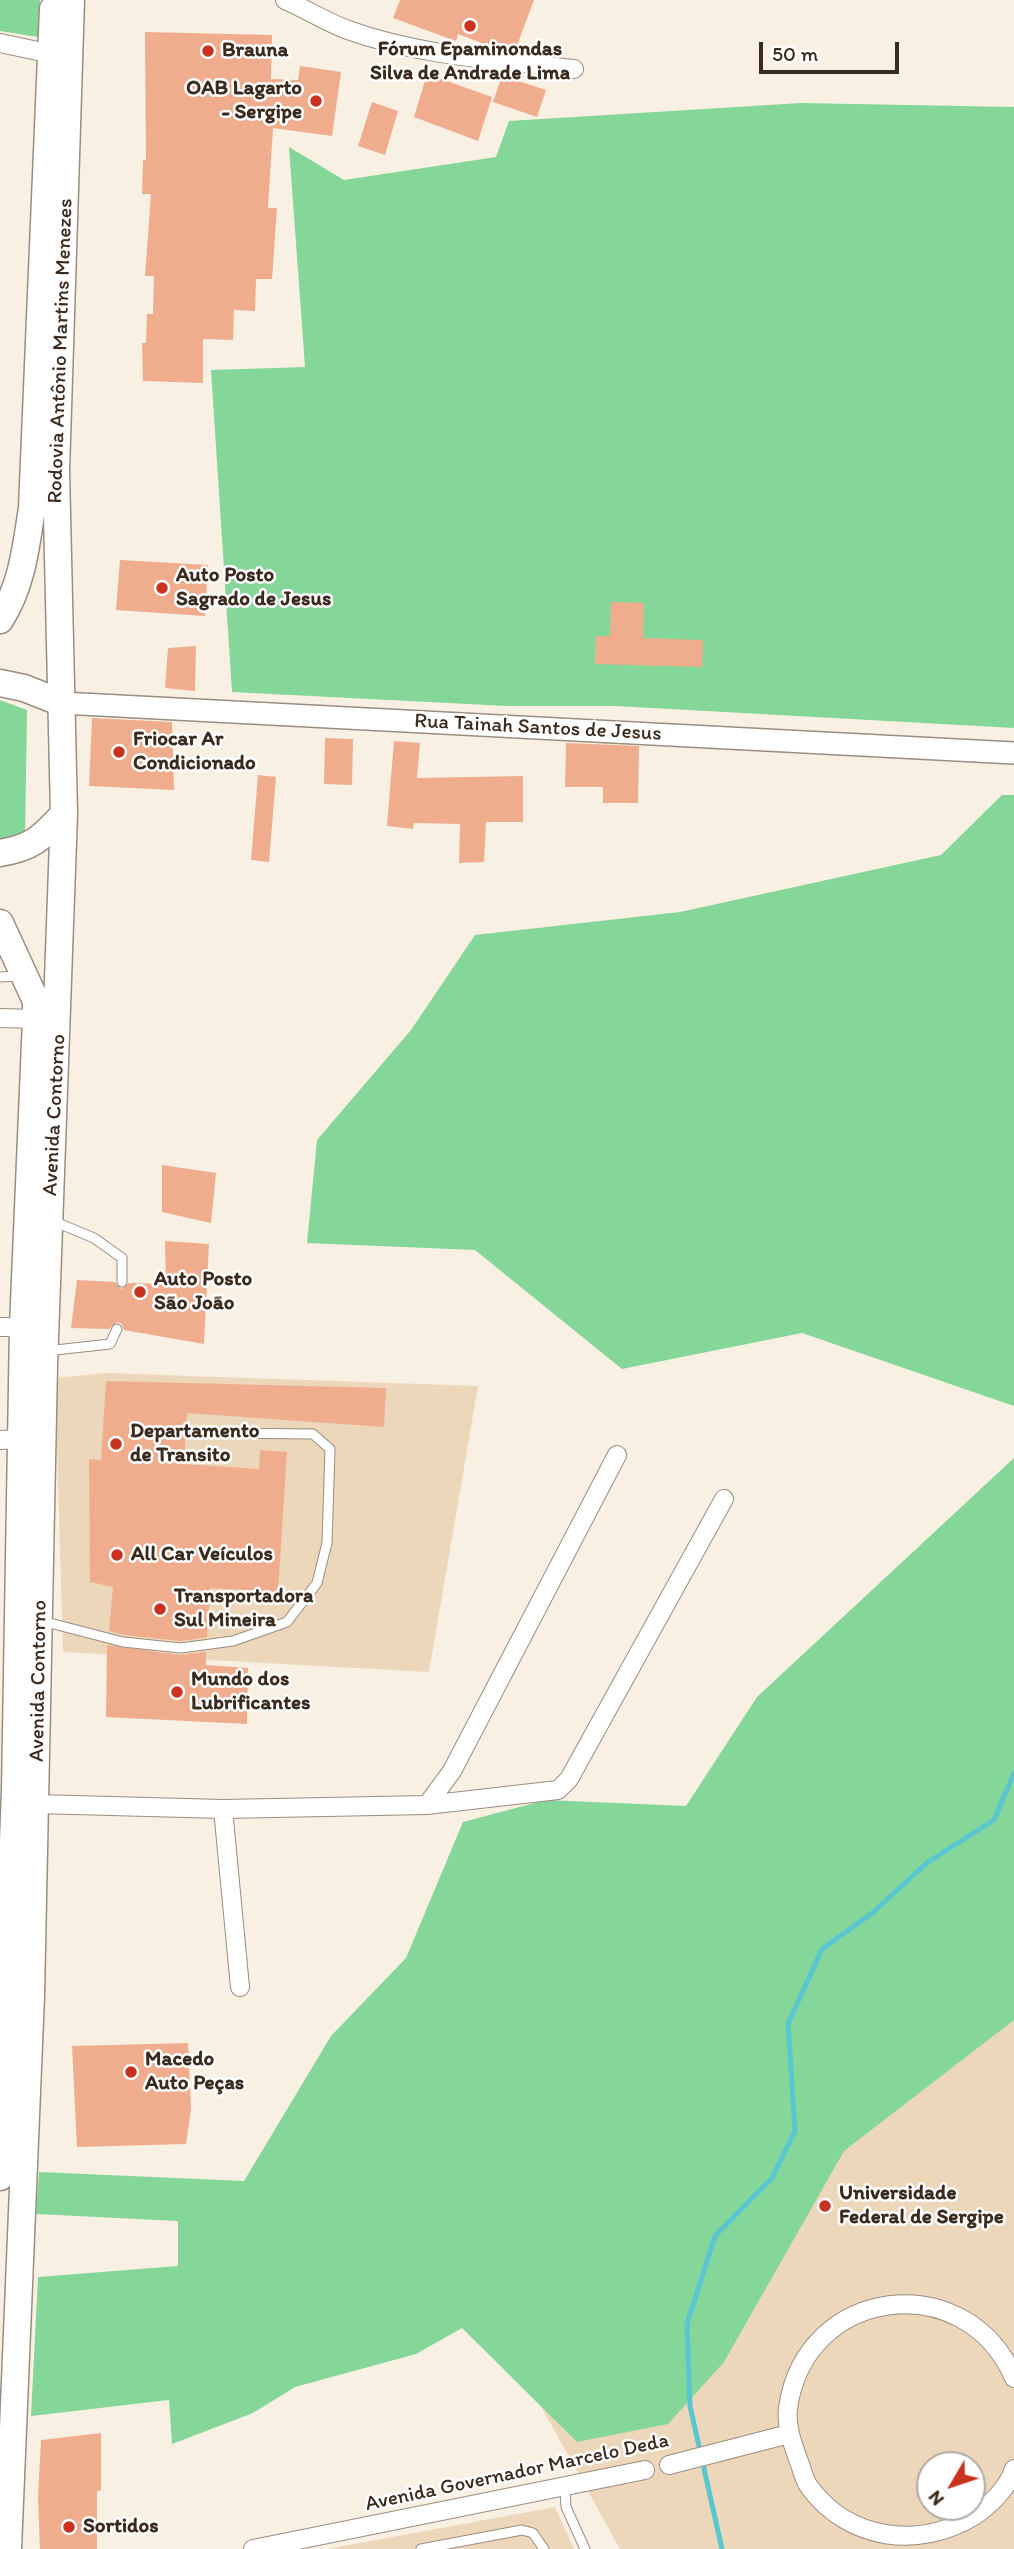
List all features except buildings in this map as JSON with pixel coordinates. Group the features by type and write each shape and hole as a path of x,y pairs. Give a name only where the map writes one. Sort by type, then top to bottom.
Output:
{"main road":[{"name":"Rodovia Antônio Martins Menezes","path":"0,620 10,605 23,567 32,508 54,0"},
{"name":"Rodovia Antônio Martins Menezes","path":"64,814 56,471 71,0"},
{"path":"0,683 24,688 62,702"},
{"path":"0,853 26,848 40,839 64,814"},
{"name":"Avenida Contorno","path":"0,2177 3,1998 17,1795 41,1620 44,1351 64,814"},
{"path":"0,923 13,976 36,1010"},
{"name":"Avenida Contorno","path":"8,2549 25,2162 11,1327 36,1010"}],"street":[{"path":"285,0 346,30 394,44 451,55 574,69"},
{"path":"0,43 52,54"},
{"name":"Rua Tainah Santos de Jesus","path":"62,702 1014,753"},
{"path":"0,1018 36,1010"},
{"path":"427,1805 452,1771 617,1455"},
{"path":"17,1795 223,1809 427,1805 553,1792 564,1787 724,1499"},
{"path":"223,1809 240,1987"},
{"path":"1014,2378 1009,2357 976,2325 939,2307 898,2303 858,2312 824,2335 800,2368 788,2408 789,2434 808,2487 837,2516 873,2535 915,2539 954,2529 989,2507 1014,2469"},
{"name":"Avenida Governador Marcelo Deda","path":"669,2465 789,2434"},
{"name":"Avenida Governador Marcelo Deda","path":"253,2549 565,2489 645,2470"}],"lane":[{"path":"50,1220 110,1247 122,1258 122,1282"},
{"path":"44,1351 110,1344 117,1329"},
{"path":"41,1620 122,1642 181,1648 233,1641 287,1622 317,1583 327,1543 330,1449 313,1434 218,1433"},
{"name":"Avenida Governador Marcelo Deda","path":"645,2470 669,2465"},
{"path":"565,2489 566,2507 585,2549"},
{"path":"421,2549 522,2530 533,2533 544,2549"}],"shaded area":[{"path":"106,1373 478,1386 429,1672 63,1652 55,1378"},
{"name":"Universidade Federal de Sergipe","path":"1014,1830 1014,2549 620,2549 492,2318"},
{"path":"555,2507 574,2549 327,2549"}],"green space":[{"path":"0,0 40,0 38,37 0,31"},
{"path":"801,103 1014,107 1014,728 616,706 507,706 232,692 211,370 305,367 289,147 344,180 496,157 509,121"},
{"path":"0,700 27,710 25,837 0,840"},
{"path":"1002,795 1014,795 1014,1406 802,1333 622,1369 475,1250 307,1243 317,1140 411,1030 475,935 680,912 941,855"},
{"path":"1014,1458 1014,2020 844,2151 724,2362 668,2424 577,2442 462,2328 416,2354 295,2387 253,2413 172,2444 169,2400 31,2416 38,2277 178,2266 178,2221 36,2214 39,2172 244,2181 331,2036 406,1958 463,1822 546,1800 686,1806 757,1697"}],"waterway":[{"path":"722,2549 690,2406 687,2324 715,2236 772,2178 795,2131 788,2024 822,1949 871,1914 928,1862 994,1820 1014,1773"}],"place":[{"name":"Fórum Epaminondas Silva de Andrade Lima","path":"470,26"},
{"name":"Brauna","path":"208,51"},
{"name":"OAB Lagarto - Sergipe","path":"316,101"},
{"name":"Auto Posto Sagrado de Jesus","path":"162,588"},
{"name":"Friocar Ar Condicionado","path":"119,752"},
{"name":"Auto Posto São João","path":"140,1292"},
{"name":"Departamento de Transito","path":"116,1444"},
{"name":"All Car Veículos","path":"117,1555"},
{"name":"Transportadora Sul Mineira","path":"160,1609"},
{"name":"Mundo dos Lubrificantes","path":"177,1692"},
{"name":"Macedo Auto Peças","path":"131,2072"},
{"name":"Universidade Federal de Sergipe","path":"825,2206"},
{"name":"Sortidos","path":"69,2527"}]}
